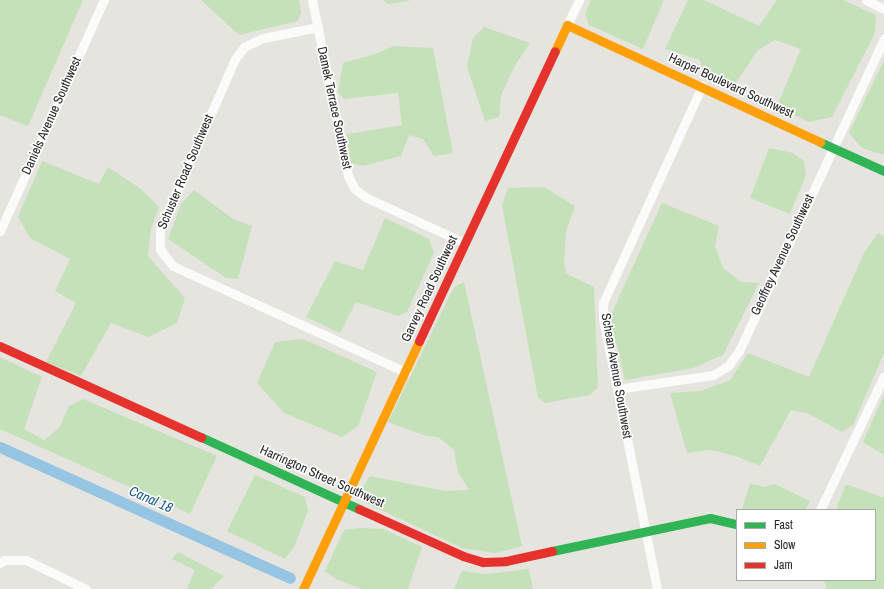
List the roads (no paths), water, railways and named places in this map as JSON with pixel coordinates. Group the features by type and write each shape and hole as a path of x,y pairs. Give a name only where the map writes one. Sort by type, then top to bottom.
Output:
{"street":[{"name":"Daniels Avenue Southwest","path":"0,231 104,0"},
{"name":"Damek Terrace Southwest","path":"312,0 348,176 354,188 365,197 465,243"},
{"name":"Garvey Road Southwest","path":"303,589 579,0"},
{"path":"866,0 884,9"},
{"name":"Harper Boulevard Southwest","path":"567,25 884,171"},
{"name":"Schuster Road Southwest","path":"318,27 263,38 244,47 235,60 160,229 160,249 173,266 406,372"},
{"name":"Geoffrey Avenue Southwest","path":"617,389 713,375 728,366 739,351 832,146 884,38"},
{"name":"Schean Avenue Southwest","path":"658,589 603,319 603,303 702,86"},
{"name":"Harrington Street Southwest","path":"0,346 463,556 483,562 506,561 646,533 710,518 736,524"},
{"path":"820,509 884,376"},
{"path":"2,561 26,560 86,589"}],"waterway":[{"name":"Canal 18","path":"0,447 290,578"}]}
